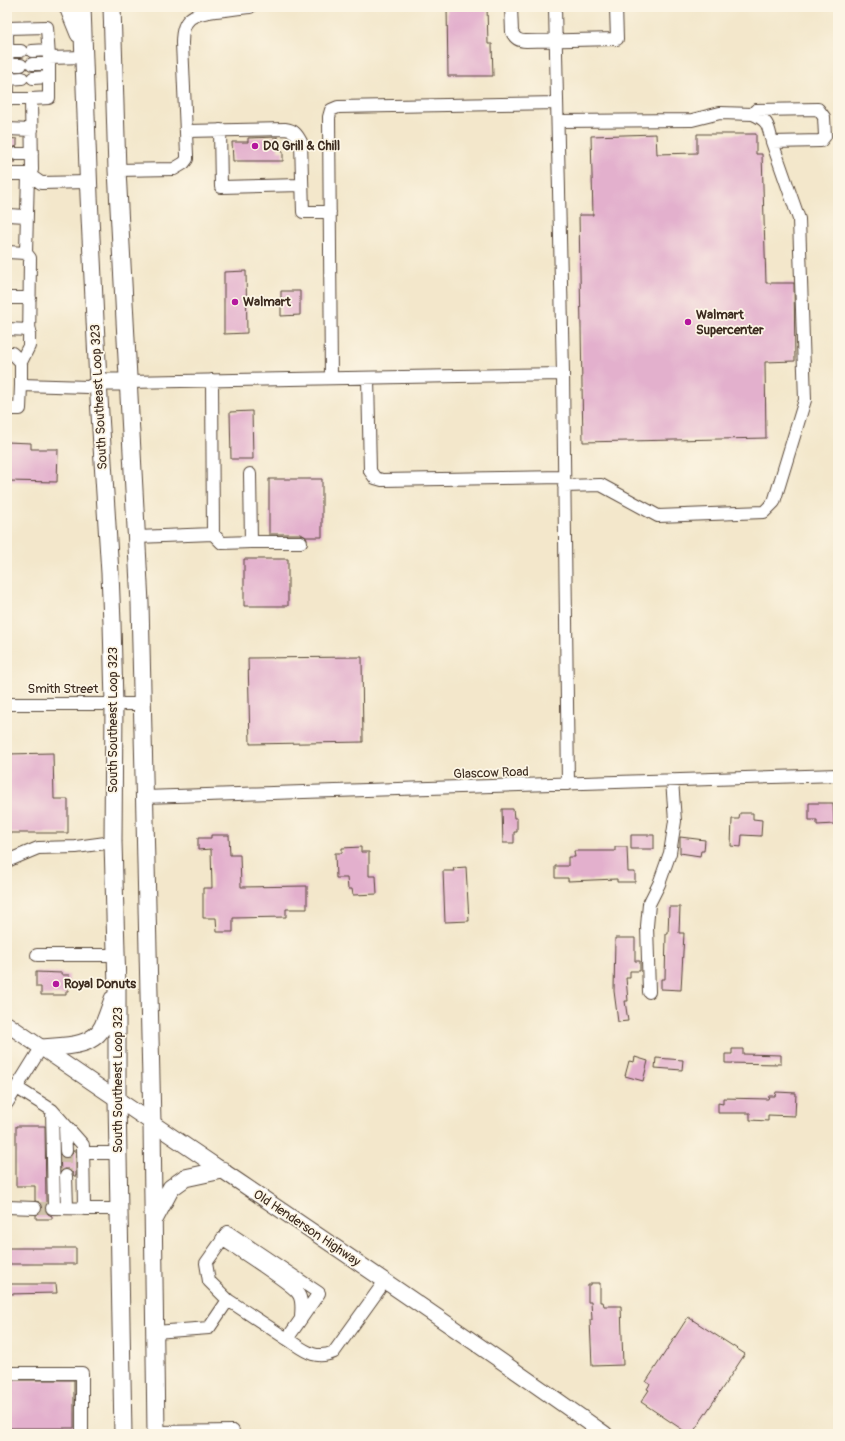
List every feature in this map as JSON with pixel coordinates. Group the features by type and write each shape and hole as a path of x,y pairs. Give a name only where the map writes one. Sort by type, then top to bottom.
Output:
{"highway":[{"path":"68,7 83,50"},
{"name":"South Southeast Loop 323","path":"82,7 88,182 98,382 110,573 114,703 117,1100 123,1434"},
{"path":"112,7 117,170 140,603 154,1220 156,1433"},
{"path":"114,55 123,7"},
{"path":"98,382 128,382"},
{"path":"41,1048 78,1044 92,1039 103,1027 117,988"},
{"path":"154,1220 170,1188 185,1178 222,1170"}],"main road":[{"name":"Old Henderson Highway","path":"7,1024 489,1351 605,1434"}],"street":[{"path":"117,170 174,169 187,160 187,131 182,43 185,24 189,18 198,13 250,7"},
{"path":"511,7 512,32 516,38 526,41 617,39 616,7"},
{"path":"555,7 563,374 568,784"},
{"path":"7,28 47,28 49,98 8,99 7,34"},
{"path":"8,65 27,64 48,57 83,50"},
{"path":"7,51 27,51 48,57"},
{"path":"8,79 49,77"},
{"path":"7,408 20,409 21,362 29,346 30,258 26,253 28,174 32,170 31,98"},
{"path":"331,378 329,117 331,110 338,107 557,102"},
{"path":"753,114 756,110 818,109 824,117 825,136 821,141 772,142"},
{"path":"368,378 370,471 375,478 382,480 564,481 601,485 658,516 764,512 774,502 804,400 799,219 772,142 769,127 764,119 753,114 720,113 692,120 558,121"},
{"path":"7,129 32,130"},
{"path":"187,131 286,129 293,131 296,133 301,142 303,212 330,212"},
{"path":"220,130 221,187 302,185"},
{"path":"16,154 32,154"},
{"path":"7,174 28,174 41,183 88,182"},
{"path":"7,215 27,216"},
{"path":"7,252 26,253"},
{"path":"7,298 30,298"},
{"path":"7,329 30,330"},
{"path":"7,353 12,353 21,362"},
{"path":"128,382 563,374"},
{"path":"212,380 213,534 222,543 301,542"},
{"path":"21,385 88,387 98,382"},
{"path":"250,474 251,542"},
{"path":"137,537 213,534"},
{"name":"Smith Street","path":"7,704 142,704"},
{"name":"Glascow Road","path":"144,798 838,775"},
{"path":"649,992 647,926 649,904 659,884 670,853 675,821 672,780"},
{"path":"7,861 38,848 76,847 114,842"},
{"path":"37,955 116,955"},
{"path":"7,1103 18,1088 41,1048"},
{"path":"18,1088 52,1110 82,1145 84,1208"},
{"path":"52,1110 53,1208 119,1209"},
{"path":"65,1126 66,1151"},
{"path":"83,1153 118,1153"},
{"path":"66,1176 67,1208"},
{"path":"7,1207 35,1208"},
{"path":"287,1339 319,1293 228,1232 206,1263 209,1280 228,1300 287,1339 312,1355 328,1355 334,1352 385,1280"},
{"path":"222,1239 287,1283 299,1294 302,1303 301,1319"},
{"path":"155,1332 209,1328 228,1300"},
{"path":"7,1373 82,1373 82,1434"},
{"path":"156,1433 209,1433 232,1431 233,1434"}],"building":[{"path":"447,7 487,7 488,44 492,44 493,76 448,76"},
{"name":"Walmart Supercenter","path":"656,134 657,154 697,153 697,134 756,134 756,154 762,154 766,283 794,283 795,361 765,362 766,438 583,442 579,215 593,215 591,136"},
{"name":"DQ Grill & Chill","path":"278,137 278,151 283,151 283,161 233,161 232,142 248,142 248,138"},
{"path":"7,138 17,139 17,146 12,148 9,154 10,158 16,162 7,162"},
{"name":"Walmart","path":"246,271 247,333 224,334 224,272"},
{"path":"281,291 300,291 300,315 281,316"},
{"path":"252,411 253,459 231,459 230,412"},
{"path":"7,442 31,443 31,449 58,449 57,482 7,481"},
{"path":"269,479 322,479 322,537 306,537 301,534 269,534"},
{"path":"244,559 288,559 288,606 244,606"},
{"path":"362,657 363,742 250,744 248,658"},
{"path":"53,753 54,799 68,799 68,833 9,833 9,828 7,828 7,754"},
{"path":"809,803 833,803 834,824 817,825 817,820 809,820"},
{"path":"502,809 513,809 514,818 517,818 517,832 514,832 514,843 503,843"},
{"path":"740,813 753,813 753,819 762,820 761,836 742,835 741,847 731,846 732,819 739,819"},
{"path":"211,835 229,835 230,855 240,855 241,887 307,886 307,909 286,909 286,917 233,918 233,932 217,932 216,918 203,918 203,888 212,888 211,849 198,850 198,838 211,838"},
{"path":"631,835 654,835 654,849 631,849"},
{"path":"680,837 705,840 704,851 701,851 700,856 680,853"},
{"path":"361,847 361,852 369,852 369,876 376,876 377,894 353,895 352,889 348,889 347,878 336,878 335,853 342,853 342,848"},
{"path":"615,847 627,847 628,872 635,872 635,882 617,882 617,879 568,881 568,878 555,878 555,866 568,866 568,857 575,857 574,851 615,851"},
{"path":"466,867 469,921 445,922 443,871 454,871 453,868"},
{"path":"669,907 680,907 679,933 684,933 681,990 661,989 661,979 665,979 666,934 668,934"},
{"path":"615,938 635,938 635,961 640,961 640,971 630,971 630,978 626,978 628,1001 625,1001 628,1021 618,1022 614,991"},
{"path":"36,972 62,973 62,975 69,975 68,991 66,991 66,995 41,995 41,987 36,987"},
{"path":"732,1049 743,1049 743,1054 781,1055 781,1064 725,1063 725,1054 732,1054"},
{"path":"635,1057 648,1061 643,1081 625,1076 629,1061 634,1062"},
{"path":"656,1058 683,1060 682,1070 655,1068"},
{"path":"776,1092 796,1093 795,1116 768,1115 768,1121 750,1120 750,1113 718,1113 718,1103 723,1104 723,1098 768,1099 769,1096 775,1096"},
{"path":"16,1126 45,1126 45,1208 48,1214 52,1216 52,1219 36,1219 36,1215 41,1212 42,1208 39,1202 35,1201 35,1186 16,1186"},
{"path":"73,1151 76,1151 76,1176 74,1176 69,1169 61,1171 60,1156 70,1158"},
{"path":"7,1248 76,1248 76,1264 7,1264"},
{"path":"591,1283 600,1283 600,1302 603,1302 604,1306 621,1306 623,1365 592,1366 590,1320 592,1320 591,1302 588,1302 588,1285 591,1285"},
{"path":"7,1284 56,1284 57,1293 7,1294"},
{"path":"688,1317 745,1354 692,1434 689,1434 641,1402 649,1390 647,1389 650,1384 646,1382"},
{"path":"7,1380 74,1380 74,1428 7,1428"}],"tunnel":[{"path":"66,1151 66,1176"},
{"path":"35,1208 52,1208"}],"place":[{"name":"DQ Grill & Chill","path":"255,146"},
{"name":"Walmart","path":"235,302"},
{"name":"Walmart Supercenter","path":"688,322"},
{"name":"Royal Donuts","path":"56,984"}]}
